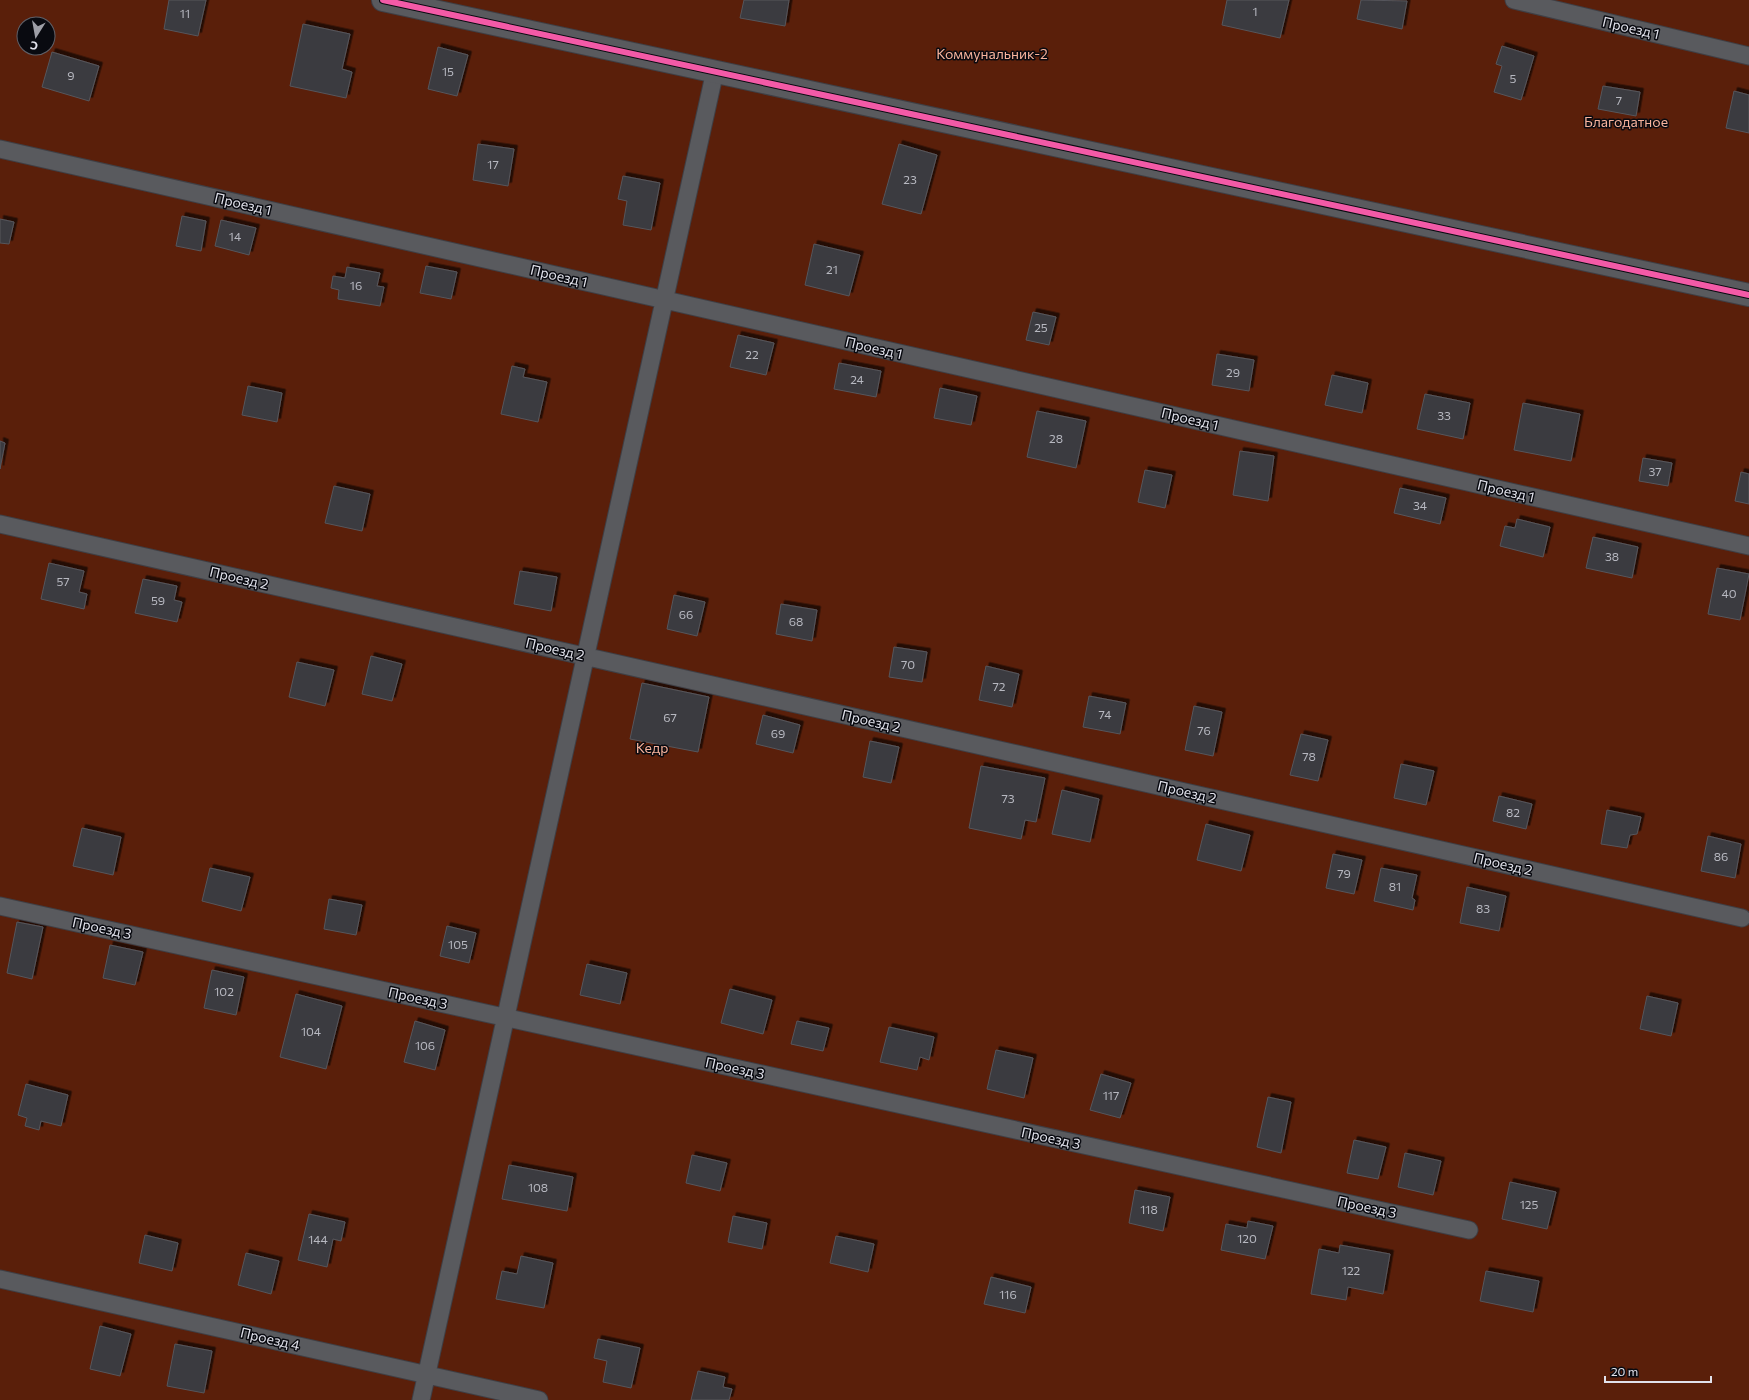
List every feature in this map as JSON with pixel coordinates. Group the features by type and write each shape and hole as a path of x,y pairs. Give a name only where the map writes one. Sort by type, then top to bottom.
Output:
{"street":[{"path":"383,0 1749,295"}],"lane":[{"name":"Проезд 1","path":"1514,0 1749,56"},
{"path":"421,1400 715,71"},
{"name":"Проезд 1","path":"0,149 1749,546"},
{"name":"Проезд 2","path":"0,524 1742,918"},
{"name":"Проезд 3","path":"0,906 1469,1230"},
{"name":"Проезд 4","path":"0,1279 539,1400"}],"green space":[{"name":"Кедр","path":"0,0 1749,0 1749,1400 0,1400"}],"building":[{"path":"169,0 206,0 198,36 164,29"},
{"path":"744,0 789,0 785,26 740,18"},
{"path":"1227,0 1289,0 1280,38 1222,25"},
{"path":"1361,0 1407,1 1402,29 1357,19"},
{"path":"303,24 350,34 342,69 352,72 346,98 290,86"},
{"path":"1502,46 1534,56 1521,100 1494,92 1502,66 1496,64"},
{"path":"438,47 468,55 457,96 428,89"},
{"path":"56,53 99,66 89,101 42,87 51,56 56,56"},
{"path":"1603,86 1640,92 1636,116 1598,109"},
{"path":"1734,91 1749,95 1749,133 1726,128"},
{"path":"478,144 514,149 508,186 473,180"},
{"path":"899,144 937,155 921,214 882,204"},
{"path":"623,176 660,183 651,230 623,225 627,201 618,199"},
{"path":"182,216 206,221 201,251 176,246"},
{"path":"0,219 14,222 9,244 0,243"},
{"path":"221,220 256,228 249,255 215,246"},
{"path":"814,244 860,255 849,296 805,285"},
{"path":"426,266 457,272 451,299 420,293"},
{"path":"347,267 380,273 377,286 384,287 380,306 338,299 339,290 331,288 333,276 345,278"},
{"path":"1033,312 1056,317 1049,345 1026,340"},
{"path":"738,335 774,343 766,375 730,367"},
{"path":"1217,354 1254,360 1249,391 1212,385"},
{"path":"839,363 881,371 876,397 834,389"},
{"path":"512,366 525,369 523,377 547,382 538,422 501,414"},
{"path":"1332,375 1368,383 1362,413 1325,405"},
{"path":"248,386 282,393 277,422 242,415"},
{"path":"940,388 977,396 971,425 934,418"},
{"path":"1425,394 1470,403 1463,439 1417,429"},
{"path":"1523,403 1580,414 1571,461 1514,450"},
{"path":"1037,411 1086,421 1076,468 1027,457"},
{"path":"0,441 5,443 0,469"},
{"path":"1240,451 1274,456 1268,501 1233,495"},
{"path":"1643,458 1672,463 1668,486 1639,481"},
{"path":"1145,470 1172,475 1165,508 1138,502"},
{"path":"1741,472 1749,474 1749,504 1735,501"},
{"path":"334,486 370,494 362,531 325,523"},
{"path":"1400,488 1446,498 1440,524 1394,513"},
{"path":"1517,519 1550,527 1543,557 1500,546 1505,526 1515,528"},
{"path":"1593,537 1638,547 1632,578 1586,568"},
{"path":"49,563 84,571 79,592 87,594 84,609 41,599"},
{"path":"1717,568 1749,574 1740,620 1708,614"},
{"path":"520,571 557,577 551,611 514,604"},
{"path":"143,579 177,586 174,600 182,602 177,622 135,613"},
{"path":"674,595 705,602 697,636 667,629"},
{"path":"781,604 817,610 812,641 776,634"},
{"path":"894,647 927,652 922,682 889,677"},
{"path":"371,656 402,664 392,701 362,694"},
{"path":"297,662 334,670 325,706 289,697"},
{"path":"986,666 1019,674 1012,707 979,700"},
{"path":"642,683 709,697 698,752 630,739"},
{"path":"1089,696 1126,703 1120,734 1083,727"},
{"path":"1194,706 1222,712 1213,756 1185,750"},
{"path":"763,715 800,725 793,753 756,744"},
{"path":"1301,734 1328,740 1318,781 1290,775"},
{"path":"870,741 899,747 891,783 863,777"},
{"path":"1401,764 1434,771 1426,805 1394,798"},
{"path":"981,766 1045,778 1036,822 1025,820 1021,839 969,828"},
{"path":"1062,790 1099,799 1090,842 1052,834"},
{"path":"1499,796 1532,804 1526,829 1493,821"},
{"path":"1607,810 1641,817 1637,834 1630,835 1627,848 1601,844"},
{"path":"1206,824 1250,835 1241,871 1197,860"},
{"path":"82,828 121,837 113,875 73,866"},
{"path":"1708,836 1741,844 1735,878 1701,871"},
{"path":"1333,854 1362,860 1354,894 1326,888"},
{"path":"210,868 250,877 241,911 202,901"},
{"path":"1381,868 1417,875 1412,898 1415,900 1413,910 1374,901"},
{"path":"1467,887 1506,896 1499,931 1460,923"},
{"path":"329,899 362,905 356,935 324,929"},
{"path":"17,922 43,927 32,979 7,973"},
{"path":"447,926 476,933 469,963 440,956"},
{"path":"110,945 143,952 135,985 103,978"},
{"path":"587,964 627,973 620,1004 580,995"},
{"path":"212,970 244,977 236,1015 204,1008"},
{"path":"730,989 772,1000 763,1034 721,1023"},
{"path":"296,994 342,1006 326,1069 280,1057"},
{"path":"1647,996 1678,1003 1671,1036 1640,1029"},
{"path":"415,1021 445,1030 435,1070 404,1062"},
{"path":"797,1021 829,1028 823,1051 791,1044"},
{"path":"889,1027 934,1037 929,1060 920,1057 917,1070 880,1062"},
{"path":"996,1050 1033,1058 1024,1098 987,1089"},
{"path":"1101,1074 1131,1083 1120,1118 1090,1110"},
{"path":"26,1084 68,1095 61,1126 41,1121 39,1130 25,1126 27,1118 18,1115"},
{"path":"1268,1097 1291,1102 1281,1153 1257,1147"},
{"path":"1354,1140 1386,1147 1378,1179 1347,1173"},
{"path":"1405,1153 1441,1161 1433,1195 1398,1187"},
{"path":"692,1155 727,1163 720,1191 686,1183"},
{"path":"509,1165 573,1177 567,1211 502,1199"},
{"path":"1510,1182 1556,1192 1547,1229 1502,1219"},
{"path":"1135,1190 1170,1197 1163,1231 1129,1223"},
{"path":"309,1214 345,1222 341,1241 333,1239 327,1267 298,1260"},
{"path":"733,1216 767,1223 762,1249 728,1242"},
{"path":"1248,1221 1273,1226 1265,1259 1221,1250 1226,1224 1247,1228"},
{"path":"145,1235 178,1243 172,1271 139,1263"},
{"path":"836,1236 874,1244 868,1272 830,1263"},
{"path":"1340,1245 1390,1254 1383,1294 1348,1287 1346,1300 1311,1294 1319,1249 1339,1253"},
{"path":"246,1253 279,1261 271,1294 238,1285"},
{"path":"521,1256 553,1263 544,1308 496,1299 502,1271 517,1274"},
{"path":"1486,1271 1539,1281 1533,1312 1480,1301"},
{"path":"991,1277 1031,1287 1025,1313 984,1304"},
{"path":"100,1326 131,1334 120,1376 90,1369"},
{"path":"598,1339 640,1348 631,1388 603,1382 607,1361 594,1358"},
{"path":"175,1344 212,1351 204,1393 167,1386"},
{"path":"698,1371 725,1377 723,1387 732,1389 729,1400 691,1400"}],"cycle path":[{"path":"383,0 1749,295"}],"park label":[{"name":"Коммунальник-2","path":"992,54"},
{"name":"Благодатное","path":"1626,122"}]}
